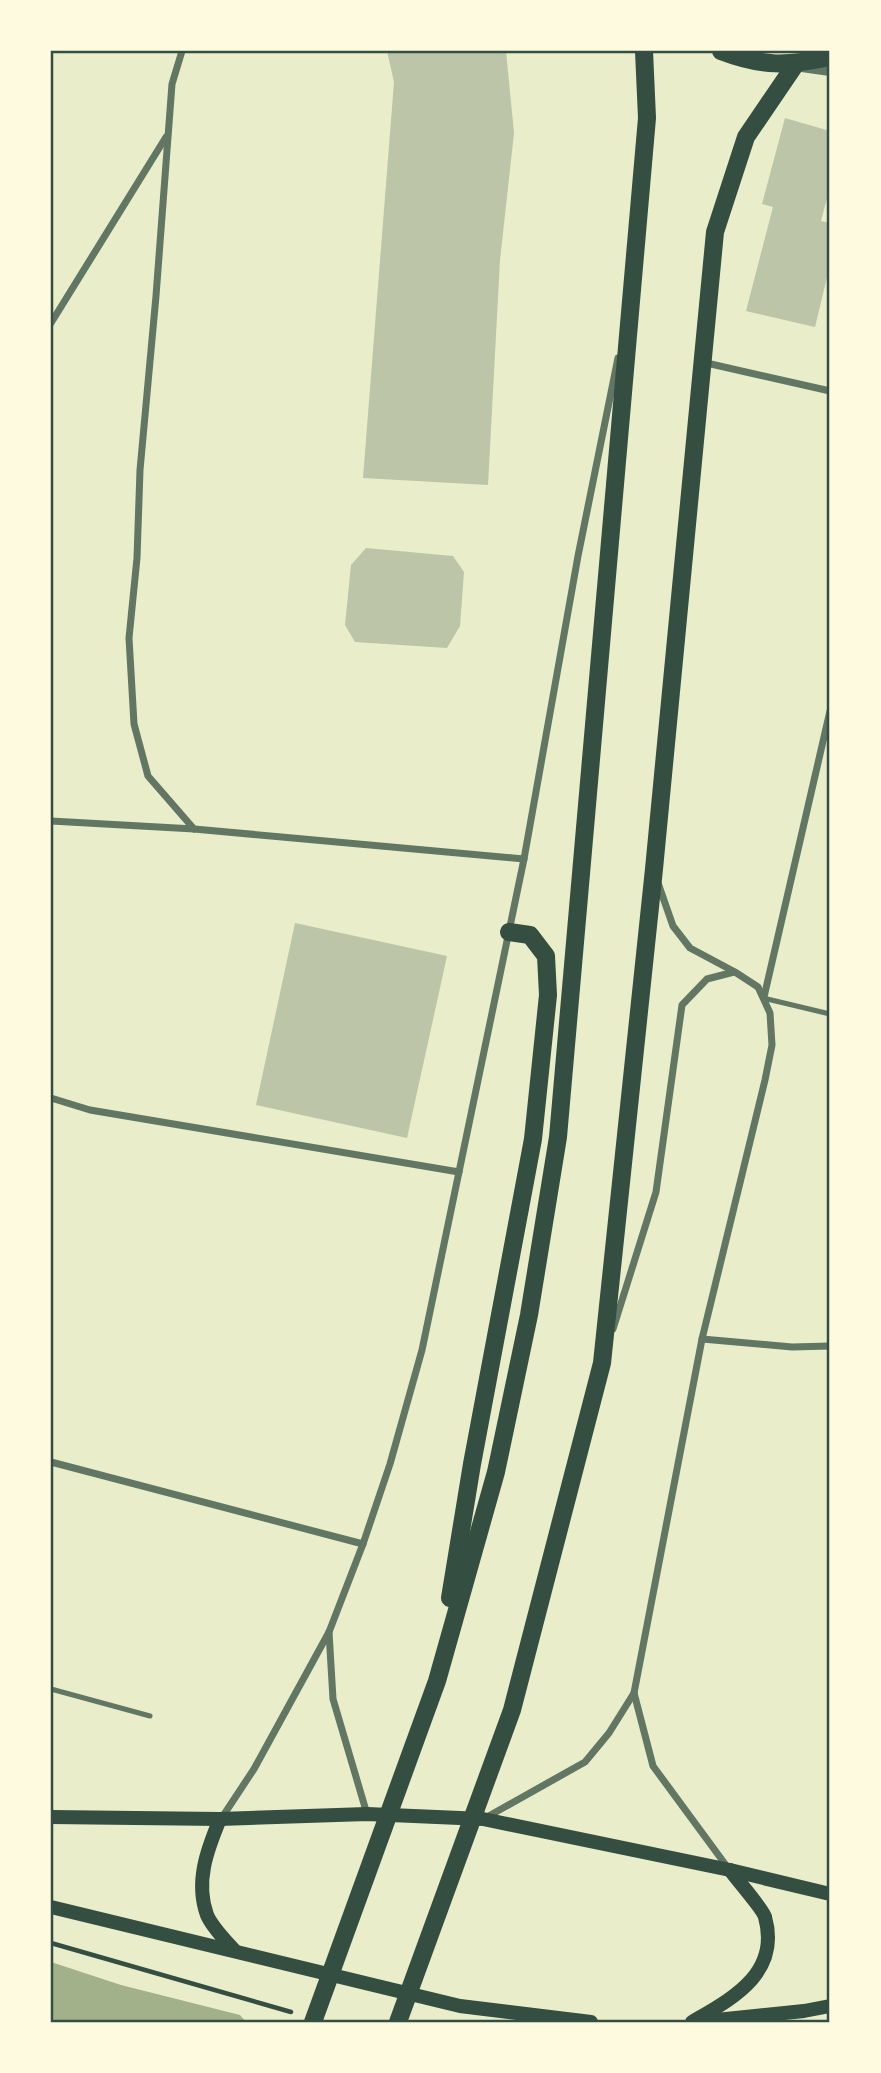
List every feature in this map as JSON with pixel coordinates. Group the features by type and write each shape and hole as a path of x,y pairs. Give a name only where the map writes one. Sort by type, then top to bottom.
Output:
{"main road":[{"path":"308,2019 437,1681 496,1472 529,1315 558,1137 648,118 644,51"},
{"path":"722,51 748,61 795,65 830,57"},
{"path":"398,2022 512,1710 602,1363 654,869 715,232 746,137 795,65"},
{"path":"437,1681 472,1464 533,1139 547,1008 545,956 530,934 509,932"},
{"path":"51,1817 220,1819 367,1814 483,1819 730,1870 830,1894"},
{"path":"220,1819 209,1845 201,1881 208,1916 234,1950"},
{"path":"692,2022 737,1995 762,1967 768,1941 765,1915 730,1870"},
{"path":"51,1907 460,2006 591,2022"},
{"path":"697,2022 830,2006"}],"street":[{"path":"182,51 172,83 129,638 134,724 148,776 194,828"},
{"path":"795,65 830,70"},
{"path":"51,323 168,133"},
{"path":"220,1819 254,1769 329,1632 390,1464 422,1350 524,859 579,556 631,293"},
{"path":"701,362 830,391"},
{"path":"763,998 830,711"},
{"path":"51,821 194,828 524,859"},
{"path":"483,1819 585,1762 609,1733 634,1693 702,1339 772,1045 770,1013 758,987 690,948 673,926 654,869"},
{"path":"602,1363 656,1192 682,1005 707,979 735,972"},
{"path":"51,1098 90,1110 459,1172"},
{"path":"702,1339 792,1347 830,1346"},
{"path":"51,1462 363,1544"},
{"path":"329,1632 333,1699 367,1814"},
{"path":"634,1693 653,1766 730,1870"}],"lane":[{"path":"763,998 830,1014"},
{"path":"51,1689 150,1716"}],"path":[{"path":"51,1943 308,2019"}],"shaded area":[{"path":"51,1962 121,1985 240,2015 246,2022 51,2022"}],"building":[{"path":"387,51 506,51 514,133 500,260 488,485 363,478 394,82"},
{"path":"785,118 830,131 830,187 821,221 830,223 830,265 815,327 746,311 773,207 762,204"},
{"path":"366,548 453,556 464,572 460,626 447,648 355,642 345,625 351,565"},
{"path":"295,923 447,956 407,1138 256,1105"}]}
